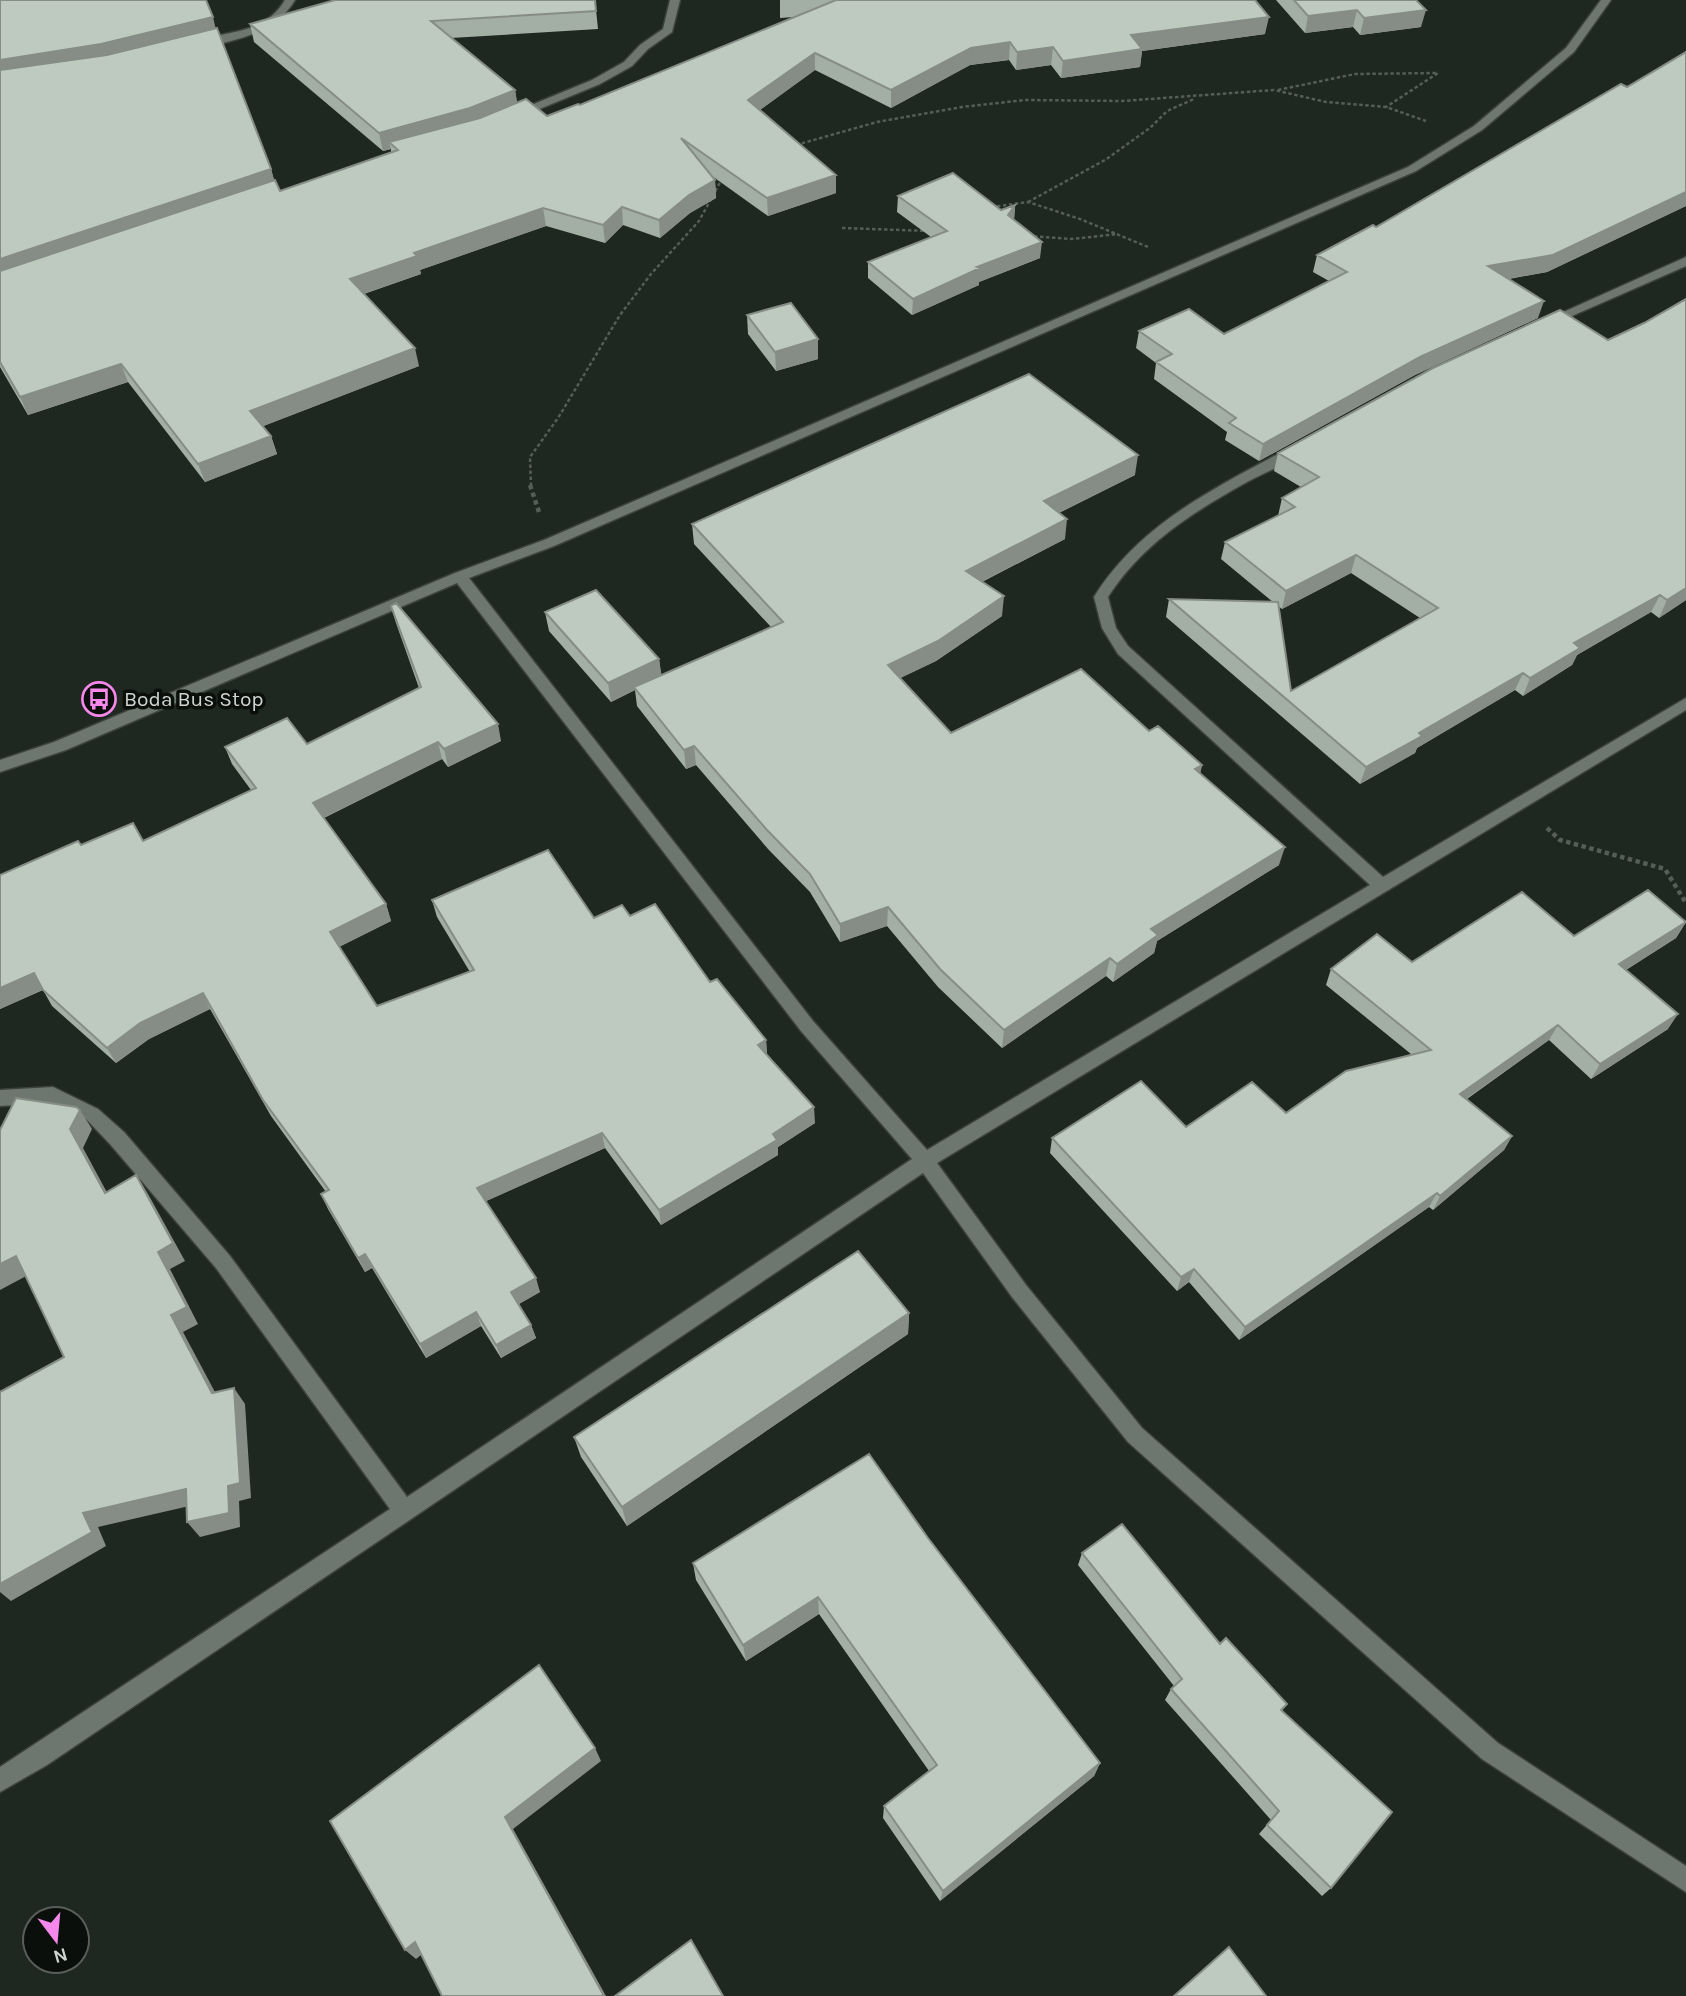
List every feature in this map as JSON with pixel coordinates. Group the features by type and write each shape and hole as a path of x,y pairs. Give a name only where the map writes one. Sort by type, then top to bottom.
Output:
{"street":[{"path":"184,49 250,31 270,22 286,10 290,0"},
{"path":"501,122 596,82 628,64 644,47 668,30 675,0"},
{"path":"0,766 60,746 460,576 549,543 1412,169 1466,136 1570,50 1606,0"},
{"path":"1535,328 1686,261"},
{"path":"1304,445 1175,517 1111,578 1101,597 1109,628 1123,650 1383,887"},
{"path":"460,576 807,1026 925,1161 1019,1291 1135,1435 1490,1751 1686,1880"},
{"path":"0,1780 39,1757 925,1161 1686,703"},
{"path":"0,1098 53,1096 92,1114 117,1138 223,1262 404,1511"}],"path":[{"path":"787,146 800,145 877,122 1025,100 1122,101 1198,97 1274,90 1355,74 1438,73 1386,107"},
{"path":"1274,90 1326,102 1386,107 1466,136"},
{"path":"986,207 1028,202 1105,160 1150,128 1167,111 1198,97"},
{"path":"549,543 530,484 530,457 551,429 620,315 651,274 699,221 727,169"},
{"path":"1028,202 1140,243 1185,269"},
{"path":"842,228 933,231"},
{"path":"1024,235 1072,239 1118,234"},
{"path":"1521,803 1560,839 1665,869 1686,903"}],"building":[{"path":"0,0 206,0 213,17 101,44 0,60"},
{"path":"335,0 595,0 596,11 431,21 515,90 470,108 379,133 250,24"},
{"path":"836,0 1255,0 1269,17 1131,35 1142,49 1063,61 1053,47 1017,52 1010,42 971,48 891,90 815,53 748,100 836,175 767,198 681,138 715,180 689,195 659,220 622,207 603,225 543,208 414,253 417,256 350,279 415,348 250,411 271,436 198,464 121,364 20,397 0,362 0,271 275,180 280,191 398,150 389,142 480,118 526,99 547,116"},
{"path":"1294,0 1416,0 1426,10 1364,18 1357,10 1308,16"},
{"path":"217,28 271,169 0,259 0,70 107,55"},
{"path":"1686,52 1686,192 1553,255 1488,266 1544,301 1420,357 1263,444 1229,423 1236,418 1156,362 1172,354 1139,331 1189,309 1224,334 1347,272 1317,255 1373,225 1376,227 1621,84 1627,87"},
{"path":"953,173 1001,210 1015,205 1008,215 1042,242 977,267 980,268 913,299 868,262 947,231 898,196"},
{"path":"1686,299 1686,588 1667,600 1660,595 1574,643 1580,648 1530,678 1523,673 1419,733 1422,736 1366,767 1169,599 1278,602 1291,691 1438,608 1356,555 1286,591 1225,542 1295,507 1282,498 1319,477 1278,453 1433,368 1560,310 1608,340"},
{"path":"791,303 818,339 775,352 747,315"},
{"path":"1029,374 1138,455 1044,501 1067,519 966,571 1004,596 938,641 888,665 951,733 1081,669 1149,731 1158,726 1202,765 1195,769 1285,847 1151,929 1158,935 1117,964 1110,958 1004,1030 940,969 888,907 840,924 810,874 767,830 694,746 684,750 634,687 783,622 692,524"},
{"path":"596,590 659,659 608,683 545,612"},
{"path":"396,603 498,724 444,749 438,742 313,803 386,904 330,932 377,1006 474,970 432,900 548,850 594,918 622,905 630,916 655,904 710,982 717,979 766,1040 758,1045 814,1107 773,1134 777,1140 659,1210 602,1133 477,1188 536,1278 511,1292 531,1325 496,1345 476,1312 420,1344 365,1254 358,1258 321,1194 329,1190 263,1100 203,993 140,1023 107,1048 43,990 34,973 0,988 0,875 78,841 81,845 133,823 143,841 256,788 225,747 287,718 307,744 421,687 391,606"},
{"path":"1648,890 1686,922 1619,964 1678,1014 1600,1064 1558,1025 1460,1094 1512,1136 1440,1196 1437,1193 1245,1327 1194,1269 1181,1277 1052,1138 1141,1081 1186,1127 1252,1082 1286,1113 1346,1071 1431,1050 1331,969 1377,934 1412,962 1522,892 1574,936"},
{"path":"16,1098 76,1107 80,1110 70,1129 105,1193 136,1175 173,1243 158,1252 187,1307 171,1315 212,1393 234,1388 240,1483 228,1486 229,1513 187,1522 186,1489 83,1513 92,1532 0,1584 0,1392 64,1357 16,1256 0,1264 0,1130"},
{"path":"858,1251 909,1313 622,1507 574,1437"},
{"path":"869,1454 928,1538 1100,1763 943,1891 884,1806 937,1765 818,1597 743,1645 693,1563"},
{"path":"1122,1524 1220,1644 1226,1638 1287,1704 1281,1710 1392,1812 1331,1888 1267,1825 1279,1811 1171,1689 1182,1679 1082,1553"},
{"path":"539,1665 595,1748 505,1817 604,1996 442,1996 415,1942 405,1950 330,1821"},
{"path":"691,1940 723,1996 615,1996"},
{"path":"1229,1947 1266,1996 1174,1996"}],"place":[{"name":"Boda Bus Stop","path":"99,699"}]}
